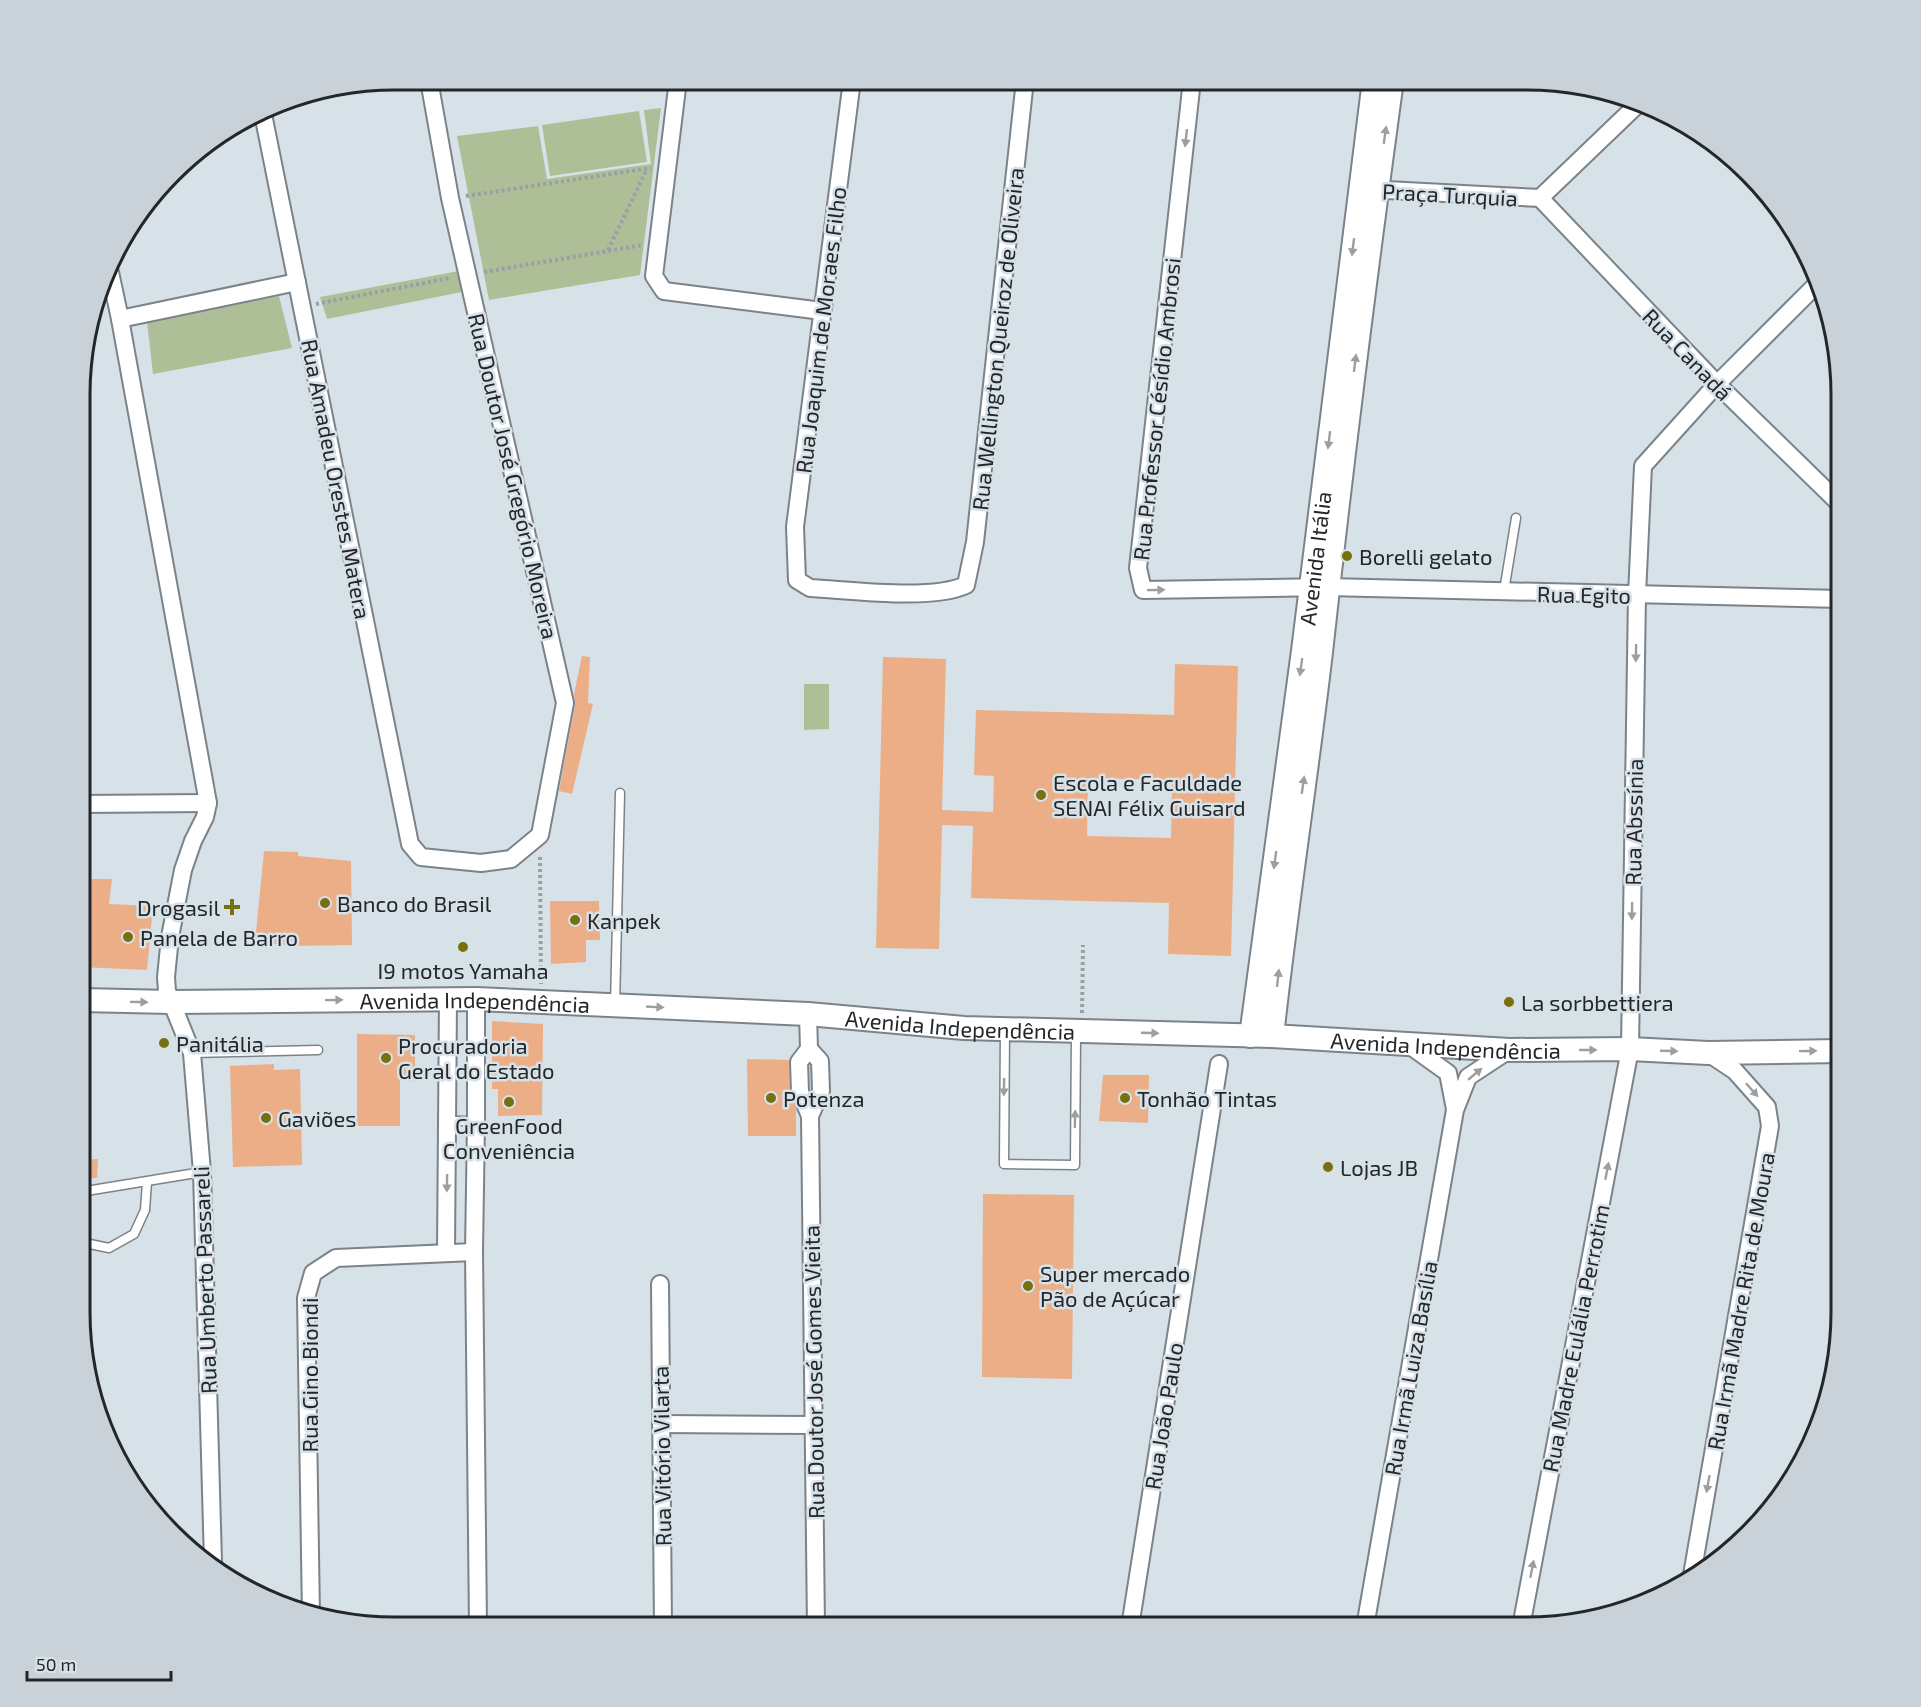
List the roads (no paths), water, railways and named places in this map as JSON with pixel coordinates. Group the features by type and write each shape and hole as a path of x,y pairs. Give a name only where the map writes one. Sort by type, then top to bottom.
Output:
{"main road":[{"name":"Avenida Itália","path":"1261,1036 1285,919 1321,652 1319,588 1369,189 1374,90"},
{"name":"Avenida Itália","path":"1369,189 1390,90"},
{"name":"Avenida Independência","path":"90,1000 171,1002 476,999 808,1014 964,1028 1261,1036 1509,1050 1630,1049 1708,1053 1831,1051"}],"street":[{"name":"Rua Doutor José Gregório Moreira","path":"431,90 450,198 565,703 540,836 511,859"},
{"path":"677,90 654,276 664,291 822,310"},
{"name":"Rua Joaquim de Moraes Filho","path":"797,580 795,527 851,90"},
{"name":"Rua Wellington Queiroz de Oliveira","path":"797,580 810,588 921,594 954,591 966,585 975,542 1024,90"},
{"name":"Rua Professor Césídio Ambrosi","path":"1191,90 1138,568 1143,590 1319,588"},
{"path":"1540,198 1633,109"},
{"name":"Rua Amadeu Orestes Matera","path":"264,119 410,844 421,857 481,863 511,859"},
{"name":"Praça Turquia","path":"1369,189 1540,198"},
{"name":"Rua Canadá","path":"1540,198 1717,384 1831,495"},
{"path":"90,804 208,803 112,282"},
{"path":"120,319 297,282"},
{"name":"Rua Abssínia","path":"1630,1049 1637,595 1643,466 1717,384 1812,289"},
{"name":"Rua Egito","path":"1319,588 1831,599"},
{"name":"Rua Umberto Passareli","path":"208,803 205,817 193,841 183,870 170,937 166,977 167,991 192,1053 202,1172 213,1557"},
{"path":"446,1252 448,999"},
{"path":"476,999 474,1252 478,1617"},
{"name":"Rua Doutor José Gomes Vieita","path":"808,1014 809,1049 799,1062 800,1092 810,1116 816,1617"},
{"name":"Rua Irmã Luiza Basília","path":"1408,1045 1448,1073 1455,1110"},
{"name":"Rua Madre Eulália Perrotim","path":"1523,1617 1630,1049"},
{"name":"Rua Irmã Luiza Basília","path":"1367,1617 1455,1110 1468,1077 1509,1050"},
{"name":"Rua Irmã Madre Rita de Moura","path":"1693,1567 1770,1126 1767,1107 1735,1071 1708,1053"},
{"name":"Rua João Paulo","path":"1132,1617 1219,1064"},
{"name":"Rua Gino Biondi","path":"311,1605 306,1298 313,1273 336,1258 474,1252"},
{"name":"Rua Vitório Vilarta","path":"660,1284 663,1617"},
{"path":"661,1424 813,1425"}],"lane":[{"path":"1504,592 1516,518"},
{"path":"615,1005 620,793"},
{"path":"1005,1029 1004,1164 1075,1165 1079,1031"},
{"path":"192,1053 318,1050"},
{"path":"448,1121 476,1121"},
{"path":"90,1191 202,1172"},
{"path":"90,1244 109,1248 134,1234 145,1210 147,1182"}],"place":[{"name":"Borelli gelato","path":"1347,556"},
{"name":"Escola e Faculdade SENAI Félix Guisard","path":"1041,795"},
{"name":"Banco do Brasil","path":"325,903"},
{"name":"Drogasil","path":"232,907"},
{"name":"Kanpek","path":"575,920"},
{"name":"Panela de Barro","path":"128,937"},
{"name":"I9 motos Yamaha","path":"463,947"},
{"name":"La sorbbettiera","path":"1509,1002"},
{"name":"Panitália","path":"164,1043"},
{"name":"Procuradoria Geral do Estado","path":"386,1058"},
{"name":"Potenza","path":"771,1098"},
{"name":"Tonhão Tintas","path":"1125,1098"},
{"name":"GreenFood Conveniência","path":"509,1102"},
{"name":"Gaviões","path":"266,1118"},
{"name":"Lojas JB","path":"1328,1167"},
{"name":"Super mercado Pão de Açúcar","path":"1028,1286"}]}
